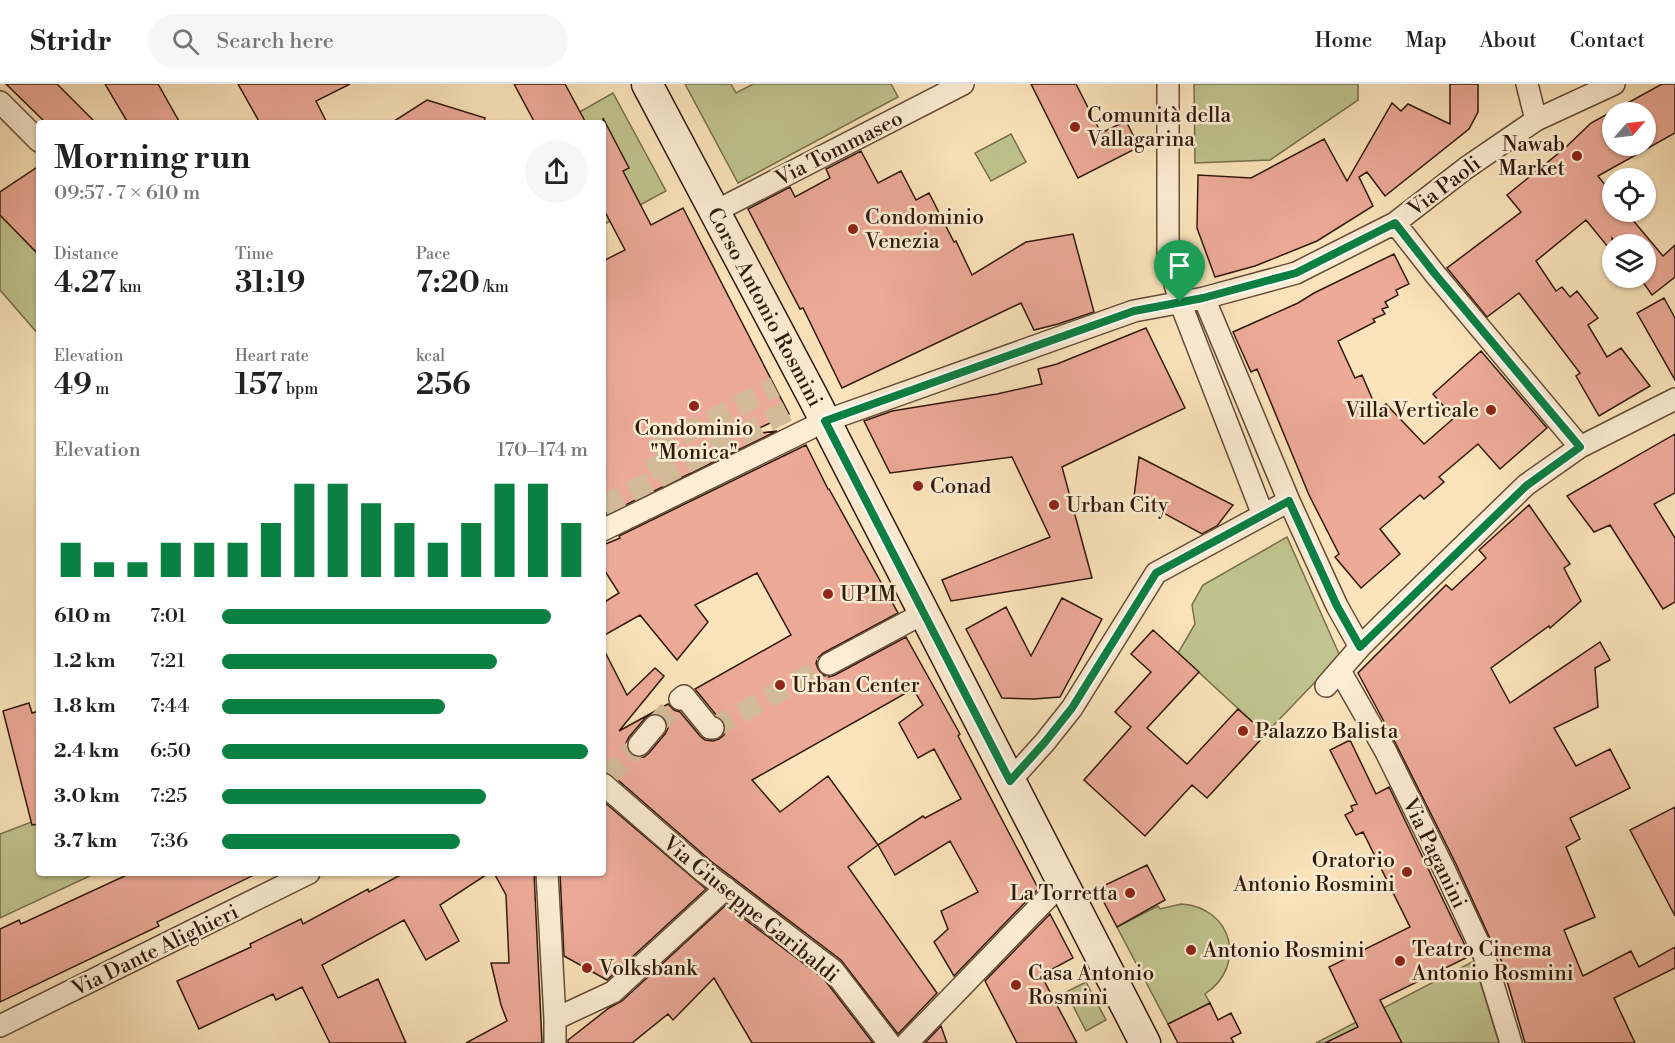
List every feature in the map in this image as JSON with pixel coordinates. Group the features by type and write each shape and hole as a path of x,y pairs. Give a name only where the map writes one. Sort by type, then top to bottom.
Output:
{"main road":[{"name":"Corso Antonio Rosmini","path":"647,84 825,421 1145,1043"}],"street":[{"name":"Via Tommaseo","path":"714,212 963,84"},
{"path":"1168,84 1168,259 1180,302 1263,515"},
{"path":"1527,84 1536,120"},
{"name":"Via Paoli","path":"606,529 825,421 1134,311 1203,298 1296,273 1395,223 1466,168 1536,120 1614,84"},
{"path":"0,102 36,138"},
{"path":"1395,223 1580,447"},
{"path":"1203,298 1289,501 1337,606 1360,647 1526,486 1580,447 1675,399"},
{"path":"1010,781 1072,708 1156,573 1289,501"},
{"path":"829,664 924,613"},
{"name":"Via Paganini","path":"1360,647 1333,679 1385,750 1444,869 1484,955 1511,1043"},
{"path":"680,699 684,696 713,729"},
{"path":"639,745 655,726"},
{"name":"Via Giuseppe Garibaldi","path":"606,784 688,859 833,970 889,1043"},
{"name":"Via Dante Alighieri","path":"0,1026 303,876"},
{"path":"547,876 555,1043"},
{"path":"907,1043 1063,882"},
{"path":"555,1019 613,992 726,888"}],"green space":[{"path":"685,84 731,84 736,93 753,84 891,84 898,97 738,183"},
{"path":"1194,84 1358,84 1358,100 1270,160 1195,163"},
{"path":"613,93 666,191 606,223 606,120 565,120"},
{"path":"1011,134 1026,162 991,181 975,153"},
{"path":"0,215 36,252 36,332 0,290"},
{"path":"1287,537 1340,656 1272,727 1265,720 1258,727 1178,653 1195,624 1192,605 1203,585"},
{"path":"36,820 36,876 90,876 0,918 0,834"},
{"path":"1181,904 1198,908 1212,915 1222,926 1228,939 1230,954 1227,968 1218,982 1205,994 1210,1003 1168,1024 1117,927 1158,906 1160,909"},
{"name":"Antonio Rosmini","path":"1474,961 1499,1043 1316,1043"},
{"path":"1086,982 1106,1020 1086,1031 1066,992"}],"building":[{"path":"6,84 57,84 93,120 43,120"},
{"path":"105,84 158,84 178,120 126,120"},
{"path":"238,84 350,84 316,101 326,120 258,120"},
{"path":"514,84 565,84 584,120 533,120"},
{"name":"Comunità della Vallagarina","path":"1031,84 1076,84 1101,133 1126,121 1139,147 1078,178"},
{"path":"1450,84 1478,84 1478,112 1469,129 1385,196 1367,172 1359,177 1373,206 1317,241 1255,266 1215,277 1197,228 1198,175 1251,178 1324,139 1347,181 1392,103 1401,111 1408,104 1450,124"},
{"path":"1662,84 1675,84 1675,133 1656,144 1656,102 1629,102"},
{"path":"427,100 485,118 485,120 396,120"},
{"path":"1602,117 1602,156 1634,156 1612,168 1602,168 1602,174 1598,176 1602,181 1602,222 1634,222 1644,234 1602,234 1602,240 1586,220 1536,261 1556,291 1562,287 1570,297 1577,291 1598,318 1588,325 1607,357 1621,348 1650,386 1599,416 1576,376 1580,373 1519,293 1487,317 1447,268 1521,212 1507,195 1565,148 1591,123"},
{"path":"606,124 629,168 623,171 651,225 683,208 789,414 745,435 777,431 607,514 606,260 625,250 606,214"},
{"path":"861,151 878,183 901,171 916,200 929,193 972,275 1026,242 1073,234 1094,312 1034,330 1021,303 842,388 803,308 800,309 748,209 790,187 795,197 830,178 826,169"},
{"path":"36,168 36,252 0,215 0,192"},
{"path":"1675,245 1675,277 1652,295 1647,288 1656,288 1656,248 1663,256"},
{"path":"1394,254 1409,284 1396,290 1398,295 1385,302 1388,307 1382,309 1385,314 1373,319 1375,322 1338,341 1355,378 1362,375 1377,410 1386,404 1424,444 1454,418 1433,394 1481,351 1547,428 1500,469 1478,444 1439,477 1444,482 1424,499 1420,495 1380,529 1400,554 1361,588 1335,557 1339,554 1309,495 1257,369 1251,372 1233,332 1298,303"},
{"path":"1664,298 1675,318 1675,380 1637,313"},
{"name":"Urban City","path":"1146,328 1185,408 1062,467 1092,578 951,601 942,580 1050,537 1012,457 890,473 864,421 892,411 997,394 1042,384 1038,369 1057,364"},
{"path":"1675,434 1675,493 1654,504 1675,538 1675,602 1663,609 1610,525 1594,532 1567,496"},
{"path":"806,445 828,489 898,613 823,653 816,663 818,669 823,675 829,677 835,675 906,637 960,734 958,736 1038,888 954,976 934,942 948,929 941,911 978,892 950,841 895,875 878,845 848,867 937,993 898,1034 841,960 712,862 611,774 606,773 606,654 627,695 655,668 664,676 619,731 668,704 680,712 700,736 705,740 713,741 724,735 726,729 724,722 695,689 791,635 757,573 695,605 708,622 677,660 640,615 606,634 606,601 619,593 606,573 606,544 620,538 619,536","holes":["913,689 923,705 899,723 918,758 934,749 961,799 925,818 923,816 878,845 828,776 780,812 752,780","657,713 663,716 668,728 665,734 644,757 637,758 631,755 626,743 629,737 646,717"]},
{"path":"1139,457 1233,505 1217,526 1202,534 1134,497"},
{"path":"1529,505 1570,564 1564,568 1581,601 1550,628 1549,626 1491,668 1510,703 1600,642 1610,660 1595,668 1598,707 1554,728 1576,766 1610,749 1630,788 1570,818 1580,839 1566,847 1595,917 1564,930 1583,976 1631,951 1639,967 1675,947 1675,968 1614,998 1635,1043 1525,1043 1496,943 1493,945 1456,864 1358,673 1446,585 1452,590 1486,558 1479,550"},
{"path":"1062,598 1102,619 1060,697 1002,698 966,629 1006,607 1031,656"},
{"name":"Palazzo Balista","path":"1153,630 1199,672 1147,728 1187,764 1238,709 1266,734 1207,798 1192,785 1145,836 1084,780 1131,727 1115,712 1151,672 1131,654"},
{"path":"29,703 32,713 36,712 36,824 32,825 3,711"},
{"path":"1350,740 1376,794 1389,787 1470,956 1380,1000 1402,1043 1325,1043 1358,1027 1329,967 1410,927 1363,832 1356,835 1345,815 1353,811 1351,806 1357,804 1330,750"},
{"path":"606,804 706,889 607,980 564,956 560,876 606,876"},
{"path":"1675,807 1675,916 1630,830"},
{"name":"La Torretta","path":"1147,865 1165,900 1117,927 1097,889"},
{"path":"125,876 252,876 157,922 159,926 0,1002 0,929 19,920 21,924"},
{"path":"398,876 484,876 440,905 459,941 426,960 404,920 322,965 338,998 378,979 406,1043 330,1043 302,987 276,1000 273,994 199,1029 177,981 251,947 250,944 301,919 303,924 368,889 369,892"},
{"path":"496,876 534,876 542,1043 466,1043 507,1021 491,963 509,963 506,895"},
{"path":"726,905 824,979 873,1043 752,1043 714,978 673,1020 668,1014 632,1043 568,1043 568,1040 609,1008 622,1001"},
{"name":"Casa Antonio Rosmini","path":"1050,914 1073,958 1041,975 1077,1043 1017,1043 985,981"},
{"path":"1210,1003 1218,1020 1231,1013 1241,1033 1231,1038 1234,1043 1178,1043 1168,1024"},
{"path":"941,1026 947,1043 925,1043"}],"tunnel":[{"path":"663,475 651,451 775,387"},
{"path":"606,504 788,411"},
{"path":"713,728 829,664"},
{"path":"655,726 680,699"},
{"path":"606,778 639,745"}],"place":[{"name":"Comunità della Vallagarina","path":"1075,127"},
{"name":"Nawab Market","path":"1577,156"},
{"name":"Condominio Venezia","path":"853,229"},
{"name":"Condominio \"Monica\"","path":"694,406"},
{"name":"Villa Verticale","path":"1491,410"},
{"name":"Conad","path":"918,486"},
{"name":"Urban City","path":"1054,505"},
{"name":"UPIM","path":"828,594"},
{"name":"Urban Center","path":"780,685"},
{"name":"Palazzo Balista","path":"1243,731"},
{"name":"Oratorio Antonio Rosmini","path":"1407,872"},
{"name":"La Torretta","path":"1130,893"},
{"name":"Antonio Rosmini","path":"1191,950"},
{"name":"Teatro Cinema Antonio Rosmini","path":"1400,961"},
{"name":"Volksbank","path":"587,968"},
{"name":"Casa Antonio Rosmini","path":"1016,985"}],"route":[{"path":"1395,223 1580,447 1526,486 1360,647 1337,606 1289,501 1156,573 1072,708 1010,781 825,421 1134,311 1180,302 1296,273 1395,223"}]}
